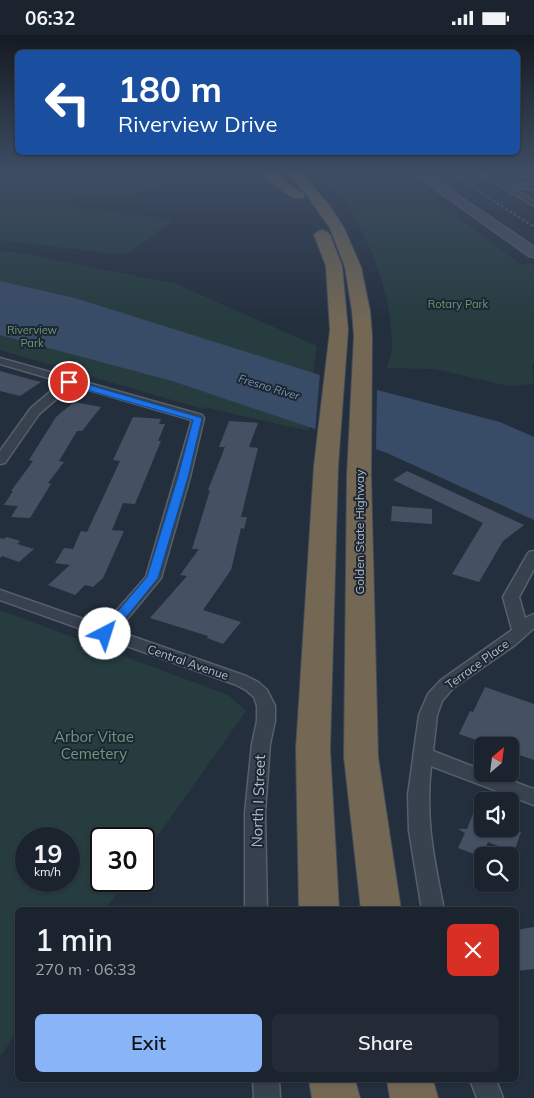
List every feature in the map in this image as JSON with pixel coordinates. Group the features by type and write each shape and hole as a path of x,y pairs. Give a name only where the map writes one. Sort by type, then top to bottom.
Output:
{"highway":[{"path":"316,223 334,266 337,285 339,330 326,466 313,749 319,907"},
{"name":"Golden State Highway","path":"334,223 356,273 362,307 363,336 359,476 361,757 381,907"},
{"path":"336,223 337,227"},
{"path":"332,1082 336,1098"},
{"path":"410,1082 414,1098"}],"main road":[{"path":"490,223 534,253"},
{"path":"502,223 534,244"}],"street":[{"path":"0,361 198,418 183,477 153,578 105,634"},
{"path":"0,460 35,411 69,382"},
{"name":"Terrace Place","path":"520,631 511,597 534,555"},
{"name":"Central Avenue","path":"0,595 105,634 240,680 252,685 261,694"},
{"name":"Terrace Place","path":"432,907 419,831 418,795 428,715 434,698 447,684 509,641 534,619"},
{"name":"North I Street","path":"256,907 255,813 261,744 266,721 266,706 261,694"},
{"path":"424,756 534,797"},
{"path":"266,1082 267,1098"},
{"path":"484,1082 490,1098"}],"green space":[{"path":"0,223 170,223 129,252 118,254 0,240"},
{"name":"Rotary Park","path":"357,223 464,223 523,266 529,263 534,267 534,363 532,368 534,384 508,386 435,369 387,368 392,349 391,323 387,300 381,277"},
{"name":"Riverview Park","path":"0,251 21,253 176,284 317,346 310,392 309,431 203,407 203,409 0,350"},
{"name":"Arbor Vitae Cemetery","path":"0,610 228,695 246,711 155,839 155,827 90,827 90,892 117,892 107,907 15,907 15,1035 0,1057"}],"water":[{"name":"Fresno River","path":"0,281 75,298 320,375 500,422 534,437 534,520 387,453 172,381 0,335"}],"pier":[{"path":"320,373 377,388 376,452 315,432"}],"building":[{"path":"0,371 41,382 20,396 0,391"},
{"path":"74,402 101,407 82,431 77,431 59,461 64,462 48,483 51,484 30,518 11,517 18,506 4,505 13,491 11,491 33,461 29,460 56,417"},
{"path":"133,417 161,419 159,424 165,424 158,441 161,441 135,504 123,503 112,530 124,531 103,578 93,587 85,585 75,595 48,585 70,565 55,563 64,548 73,549 81,531 87,532 120,461 113,460"},
{"path":"229,421 258,423 249,447 258,448 241,517 247,517 244,529 241,528 231,570 203,610 241,622 223,644 207,638 208,636 150,618 187,576 180,575 199,549 192,549 210,490 208,490 225,447 219,447"},
{"path":"407,471 524,525 503,541 479,582 452,574 483,523 393,480"},
{"path":"392,506 432,509 432,524 391,521"},
{"path":"7,537 20,541 17,544 34,549 19,562 2,556 0,558 0,538"},
{"path":"485,687 534,704 534,760 519,755 519,737 474,737 474,739 459,734 470,711 473,712"},
{"path":"473,814 474,837 519,837 519,831 521,832 516,847 501,847 488,842 486,847 474,847 474,854 458,848 465,833 458,829 467,829"},
{"path":"534,927 534,969 519,971 519,930"}],"railway":[{"path":"527,223 534,227"}],"route":[{"path":"69,382 198,418 183,477 153,578 105,634"}]}
